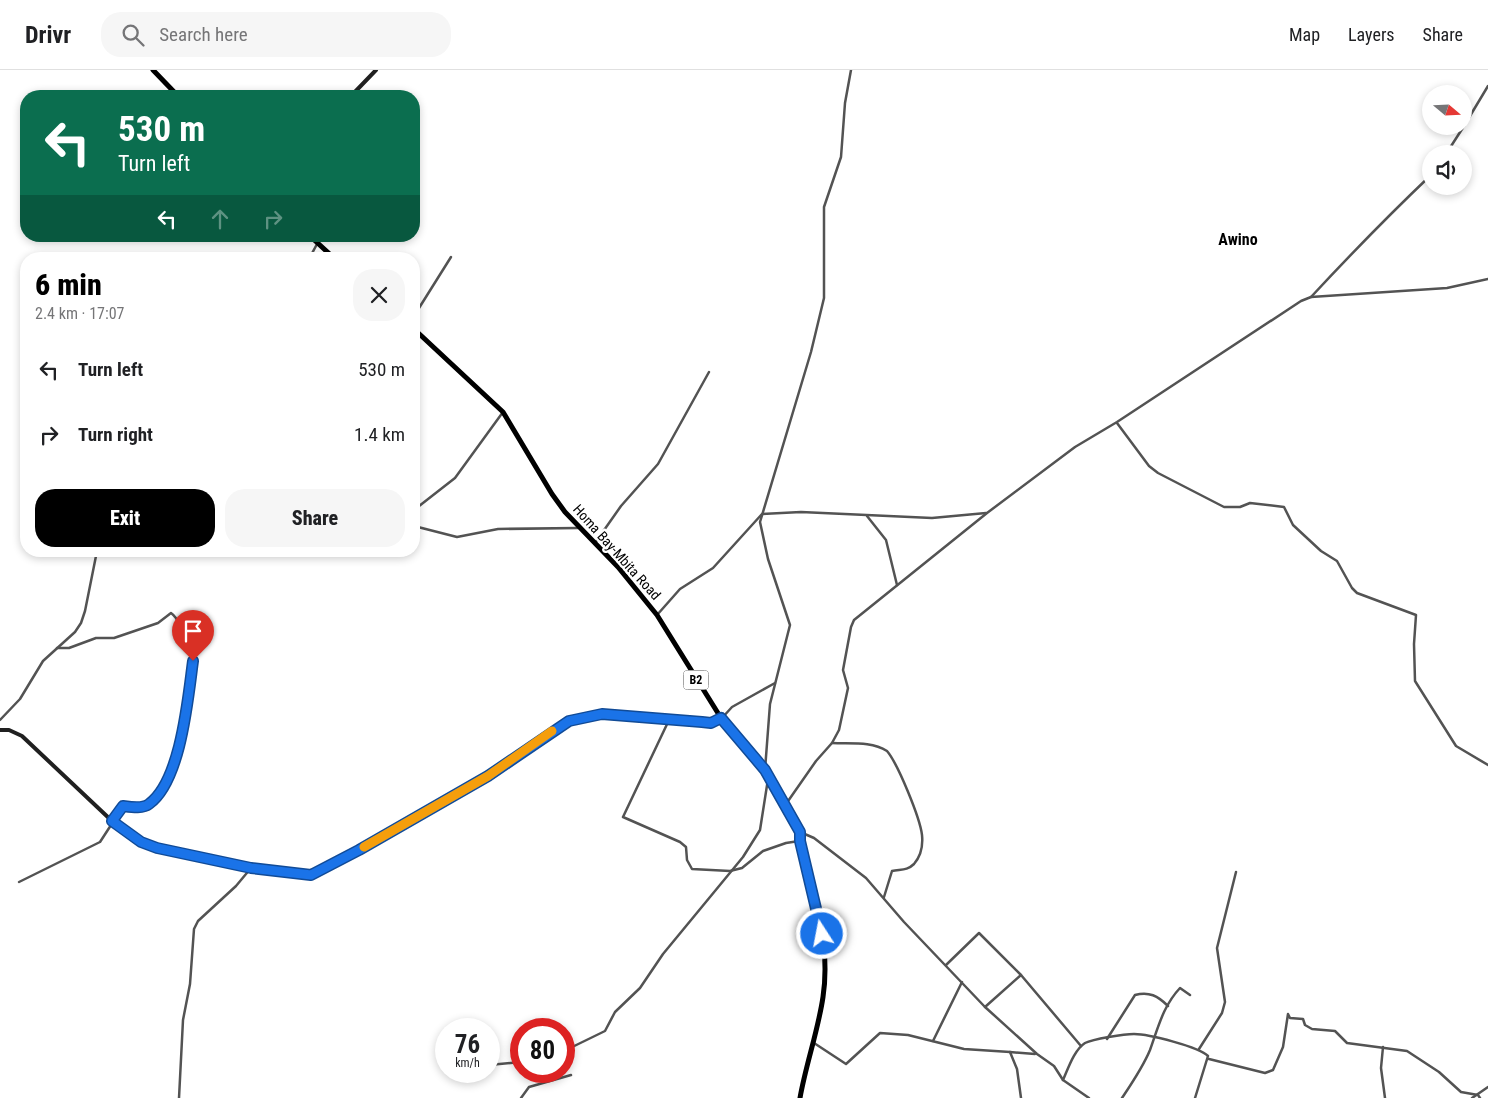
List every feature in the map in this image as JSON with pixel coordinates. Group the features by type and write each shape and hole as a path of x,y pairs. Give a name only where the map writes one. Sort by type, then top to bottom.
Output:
{"highway":[{"path":"153,70 172,90"},
{"path":"317,244 327,252"},
{"name":"Homa Bay-Mbita Road","path":"420,335 503,412 552,494 578,528 618,566 657,615 721,718 765,770 800,832 800,841 818,911 824,957 823,996 802,1082 801,1097"}],"street":[{"path":"357,90 376,70"},
{"path":"765,770 770,704 790,625 761,537 760,522 784,446 824,298 824,206 841,157 845,103 852,70"},
{"path":"1472,113 1488,86"},
{"path":"1312,297 1370,234 1386,221 1395,209 1422,184"},
{"path":"312,252 317,244"},
{"path":"420,306 451,257"},
{"path":"785,804 816,761 832,744 839,730 848,692 848,684 843,670 852,623 987,513 1075,447 1117,422 1301,301 1312,297 1440,289 1488,279"},
{"path":"594,544 621,506 658,464 708,372"},
{"path":"420,505 455,478 503,412"},
{"path":"1117,422 1149,466 1158,473 1224,507 1231,508 1250,503 1284,507 1293,525 1321,550 1337,561 1352,588 1357,593 1416,615 1414,644 1415,681 1456,746 1488,766"},
{"path":"657,615 680,589 713,568 762,514 801,512 932,518 987,513"},
{"path":"867,516 886,540 897,586"},
{"path":"420,528 457,537 498,529 578,528"},
{"path":"0,720 20,699 43,661 76,632 85,611 96,557"},
{"path":"19,882 98,844 103,840 123,806 150,804 159,794 171,772 180,741 197,640 186,636 171,613 158,622 122,635 96,638 70,648 57,648"},
{"path":"0,730 9,730 22,736 112,822 141,842 157,848 251,868 305,875 321,871 488,776 569,721 602,714 711,723 721,718 732,707 775,683"},
{"path":"669,720 623,817 680,842 686,847 687,860 692,869 730,871 742,868 763,852 776,846 800,841"},
{"path":"832,744 865,744 881,747 888,751 911,802 922,834 921,851 915,863 905,870 892,871 884,897"},
{"path":"575,1046 605,1031 615,1012 640,988 651,968 751,846 760,830 769,777"},
{"path":"800,832 814,838 846,861 884,897 904,922 985,1008 1037,1054 1054,1066 1063,1080 1089,1098"},
{"path":"179,1098 183,1020 190,984 194,930 198,921 236,886 251,868"},
{"path":"1199,1049 1222,1012 1225,1002 1217,948 1236,872"},
{"path":"946,965 978,933 1021,975 1081,1046"},
{"path":"985,1008 1021,975"},
{"path":"933,1041 962,982"},
{"path":"1122,1098 1142,1067 1159,1021 1168,1006 1180,988 1190,995"},
{"path":"1107,1039 1135,995 1148,993 1159,997 1168,1006"},
{"path":"1063,1080 1081,1046 1088,1042 1135,1034 1199,1049 1209,1059 1265,1073 1273,1070 1283,1047 1288,1014 1290,1018 1303,1019 1305,1025 1312,1029 1335,1030 1347,1043 1408,1051 1439,1072 1461,1092 1479,1097"},
{"path":"813,1042 846,1064 880,1033 908,1036 964,1049 1037,1054"},
{"path":"1383,1047 1382,1068 1385,1098"},
{"path":"1010,1052 1017,1069 1020,1098"},
{"path":"1196,1098 1209,1059"},
{"path":"521,1098 528,1087 542,1083"},
{"path":"1472,1098 1479,1097 1488,1087"}],"slow traffic":[{"path":"364,847 488,776 552,731"}],"district":[{"name":"Awino","path":"1238,239"}],"route":[{"path":"193,661 180,741 171,772 159,794 150,804 133,807 123,806 118,809 112,821 141,842 157,848 227,864 298,875 311,875 359,850 488,776 569,721 602,714 711,723 721,718 738,741 765,770 800,832 800,841 822,934"}]}
